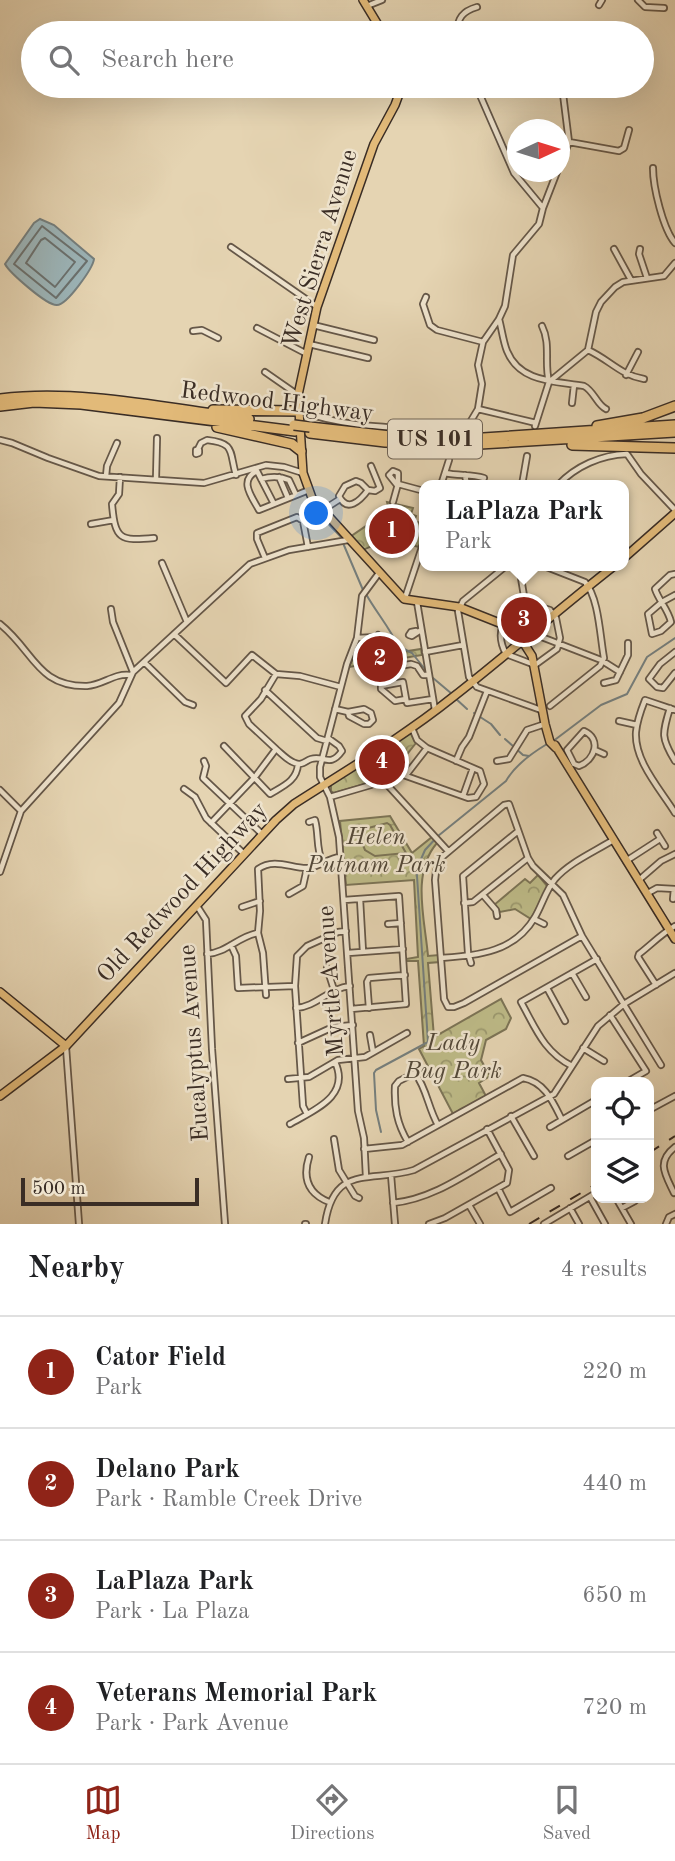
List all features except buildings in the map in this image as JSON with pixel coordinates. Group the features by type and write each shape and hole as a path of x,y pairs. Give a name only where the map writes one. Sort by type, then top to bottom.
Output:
{"highway":[{"name":"Redwood Highway","path":"0,399 61,396 421,444 484,445 675,432"},
{"path":"158,407 296,410 298,397"},
{"name":"Redwood Highway","path":"0,406 65,403 294,428"},
{"path":"561,433 643,418 675,406"},
{"path":"178,417 298,446"},
{"name":"Redwood Highway","path":"310,430 444,439 502,438 675,425"},
{"path":"528,442 675,448"}],"main road":[{"path":"365,3 376,21"},
{"name":"West Sierra Avenue","path":"298,397 317,307 374,144 398,98"},
{"path":"296,410 298,446 309,490 323,511 404,599 459,607 502,624 523,640 535,666 546,708 545,724 553,743 571,766 647,894 672,927 675,939"},
{"path":"629,553 675,512"},
{"name":"Old Redwood Highway","path":"0,1096 66,1046 243,853 294,804 454,697 608,571"},
{"path":"0,992 66,1046"}],"street":[{"path":"365,3 382,0"},
{"path":"638,0 645,7 664,8"},
{"path":"459,21 463,13 477,7"},
{"path":"481,98 514,173 543,208"},
{"path":"564,98 566,119"},
{"path":"570,142 619,151 624,148 629,130"},
{"path":"653,168 654,183 668,233 675,243"},
{"path":"296,410 324,420 370,427 454,431 469,424 478,409 482,384 478,365 483,342 505,306 513,255 539,224 553,182"},
{"path":"230,247 317,307"},
{"path":"614,249 631,280"},
{"path":"640,249 639,254 647,278"},
{"path":"549,382 588,350 596,312 615,286 631,280 664,276 675,264"},
{"path":"426,297 423,304 430,326 483,342"},
{"path":"499,319 507,351 519,367 536,378 589,389 606,409"},
{"path":"313,325 374,340"},
{"path":"478,409 536,425 549,382 547,337 542,326"},
{"path":"192,331 198,328 218,338"},
{"path":"257,328 307,354"},
{"path":"309,344 369,358"},
{"path":"588,350 626,375 644,379"},
{"path":"626,375 638,352"},
{"path":"265,372 298,397"},
{"path":"572,403 574,385"},
{"path":"156,479 157,438"},
{"path":"0,440 14,443 88,473 106,476 204,483 268,465 303,473"},
{"path":"198,449 201,443 207,440 227,445 232,451 236,475"},
{"path":"106,476 107,466 117,443"},
{"path":"562,480 594,461 607,456 626,454 675,512"},
{"path":"523,480 527,456"},
{"path":"443,480 449,460"},
{"path":"323,511 340,499 341,490 351,482 361,483 368,490 375,491 380,488 371,466"},
{"path":"274,504 257,471 248,477 246,481 259,510 274,504 288,498 309,490"},
{"path":"445,473 473,474 484,478"},
{"path":"465,475 466,480"},
{"path":"261,479 270,476 289,480 296,495"},
{"path":"120,477 119,494 112,503 114,520 121,535 125,539 154,538"},
{"path":"279,477 288,498"},
{"path":"393,502 398,484 419,490"},
{"path":"340,499 351,505 359,501 368,490"},
{"path":"265,558 257,533 297,516 303,521 308,547"},
{"path":"91,524 114,520"},
{"path":"0,872 21,811 119,703 131,673 250,564 308,547 349,539"},
{"path":"404,599 419,560"},
{"path":"162,562 187,622"},
{"path":"500,571 459,607 468,674 477,687 546,708 603,662"},
{"path":"520,571 525,603"},
{"path":"557,571 589,586 594,601 603,662"},
{"path":"324,785 320,772 322,760 357,638 362,596 379,573"},
{"path":"675,575 670,575 655,589 662,602 667,607 671,622 652,634 648,614 662,602 672,596 675,589"},
{"path":"417,602 418,630 425,652 435,711"},
{"path":"525,603 550,610 560,638 557,649 535,666 506,654 500,630 505,618 525,603"},
{"path":"111,609 131,673"},
{"path":"0,624 19,642 44,673 60,683 92,685 120,674 131,673"},
{"path":"174,634 226,683 252,655 276,674 300,676 341,687"},
{"path":"539,636 603,662 620,672"},
{"path":"357,638 376,637"},
{"path":"604,683 614,682 620,672 628,655 628,643"},
{"path":"425,652 463,645"},
{"path":"675,652 660,664 649,679 657,687 663,688 675,673"},
{"path":"144,662 185,702 193,705"},
{"path":"383,681 382,669 411,664 417,666 424,675 428,674"},
{"path":"265,690 317,738 339,746 342,752 331,760 313,758 298,764 292,762 245,719 276,674"},
{"path":"406,699 394,701 381,686 403,682 407,703 411,704 433,699"},
{"path":"456,761 487,691"},
{"path":"675,761 673,751 663,736 673,709 645,699 637,725 636,742 640,755 675,813"},
{"path":"335,709 348,712 364,709 371,713 373,720 364,724 349,716 348,712"},
{"path":"619,721 637,725"},
{"path":"497,761 509,759 527,730 545,724"},
{"path":"330,797 371,785 392,771 463,797 472,798 482,789 482,774 428,748 417,740 412,727"},
{"path":"586,731 596,744 595,750 585,764 571,766 567,750 582,732 586,731"},
{"path":"224,746 270,794 290,782 297,774 298,764"},
{"path":"406,775 428,748"},
{"path":"211,823 255,777 276,749"},
{"path":"595,750 604,754"},
{"path":"204,761 206,766 203,778 262,834"},
{"path":"463,797 473,768"},
{"path":"381,778 448,851"},
{"name":"Myrtle Avenue","path":"324,785 330,797 337,827 358,1111 366,1177"},
{"path":"184,789 195,797 211,823 243,853"},
{"path":"0,790 21,811"},
{"path":"582,936 464,1003 447,1009 435,880 438,865 448,851 507,803 528,858 563,895 582,936 661,1065"},
{"path":"309,822 314,820 317,827 322,861"},
{"path":"471,963 462,879 464,874 517,832"},
{"path":"657,833 665,846"},
{"path":"626,861 660,839"},
{"path":"441,958 488,954 506,946 523,934 534,919 552,883 567,868 613,840"},
{"path":"639,881 661,861 675,854"},
{"path":"266,995 263,953 258,933 258,869 267,865 288,864 307,868 340,856"},
{"path":"464,904 483,895 528,858"},
{"path":"289,894 303,887 307,868"},
{"path":"647,894 657,888 675,889 673,899"},
{"path":"483,895 496,910 497,916"},
{"path":"344,901 399,896 405,975 406,1004 351,1009"},
{"path":"360,899 363,952"},
{"path":"242,907 260,901"},
{"name":"Eucalyptus Avenue","path":"197,906 206,920 225,1224"},
{"path":"534,919 544,924"},
{"path":"388,924 401,923"},
{"path":"656,985 638,956 658,936 672,927"},
{"path":"307,1114 303,1107 296,1008 297,960 302,949 335,933 346,931"},
{"path":"207,954 218,952 248,935 258,933"},
{"path":"231,945 236,956 238,988 295,986"},
{"path":"348,953 403,949"},
{"path":"572,1066 558,1059 547,1048 521,1003 597,959"},
{"path":"327,968 334,990"},
{"path":"325,1224 329,1202 347,1183 366,1177 414,1170 550,1097 558,1090 593,1032 610,1015 675,973"},
{"path":"572,974 586,997"},
{"path":"369,1007 369,978 405,975"},
{"path":"296,1008 306,1007 334,990 350,986"},
{"path":"547,988 565,1021"},
{"path":"610,1015 646,1071 636,1077"},
{"path":"299,1043 333,1027 352,1025"},
{"path":"288,1079 311,1076 335,1062 373,1052 407,1033"},
{"path":"370,1035 373,1052"},
{"path":"66,1046 79,1224"},
{"path":"583,1048 604,1061"},
{"path":"290,1124 328,1101 336,1091 339,1076 335,1062"},
{"path":"408,1142 396,1114 394,1086 399,1081 415,1073 426,1091 429,1110 438,1125"},
{"path":"364,1149 408,1142 523,1078 542,1087 562,1120"},
{"path":"654,1107 675,1096"},
{"path":"550,1127 591,1103"},
{"path":"511,1116 534,1156"},
{"path":"429,1224 445,1218 507,1182 510,1174 487,1129"},
{"path":"334,1139 339,1170 359,1198"},
{"path":"569,1156 591,1143"},
{"path":"674,1193 664,1168 666,1154 675,1147"},
{"path":"393,1203 431,1194 501,1154"},
{"path":"309,1157 307,1163 312,1192 329,1202"},
{"path":"391,1175 395,1224"},
{"path":"498,1188 510,1212 551,1188"},
{"path":"544,1224 590,1197 605,1224"},
{"path":"620,1203 631,1224"},
{"path":"622,1208 631,1203"},
{"path":"469,1205 480,1224"},
{"path":"570,1209 579,1224"},
{"path":"666,1224 668,1217 675,1214"},
{"path":"445,1218 448,1224"}],"green space":[{"path":"387,502 413,508 411,514 416,516 414,521 419,522 419,547 391,543 363,550 350,537 389,510"},
{"path":"410,515 405,543 386,544 373,534 382,519"},
{"path":"525,607 548,613 526,633 507,622"},
{"path":"421,649 422,655 349,667 352,660"},
{"path":"410,732 416,743 396,768 387,769 368,783 334,793 331,791 331,784"},
{"path":"390,816 412,853 432,837 437,843 424,868 422,882 428,956 439,955 440,962 428,963 434,1037 501,999 511,1018 506,1029 486,1040 481,1060 490,1076 479,1083 486,1096 453,1114 419,1049 424,1046 418,961 406,961 418,957 414,880 346,885 340,821"},
{"name":"Helen Putnam Park","path":"387,823 406,853 375,856 365,850 357,831"},
{"path":"538,875 548,887 531,919 515,909 500,912 494,905 525,879 530,883"}],"water":[{"path":"40,219 54,225 94,259 79,285 67,299 57,305 37,295 5,264 34,223"}],"waterway":[{"path":"317,512 341,537"},
{"path":"343,543 363,590"},
{"path":"366,594 398,646 412,653 424,668"},
{"path":"552,742 601,705 627,694 647,657 675,638"},
{"path":"433,678 452,694"},
{"path":"455,698 467,709"},
{"path":"474,713 491,724 500,735"},
{"path":"505,739 523,755 529,756"},
{"path":"381,1132 376,1110 374,1073 428,1042 418,866 425,850 438,836 506,781 524,760 547,744"}],"railway":[{"path":"654,1150 675,1136"},
{"path":"529,1224 591,1187"}],"place":[{"name":"Cator Field","path":"392,531"},
{"name":"LaPlaza Park","path":"524,620"},
{"name":"Delano Park","path":"380,659"},
{"name":"Veterans Memorial Park","path":"382,762"}],"park label":[{"name":"Lady Bug Park","path":"453,1058"}]}
